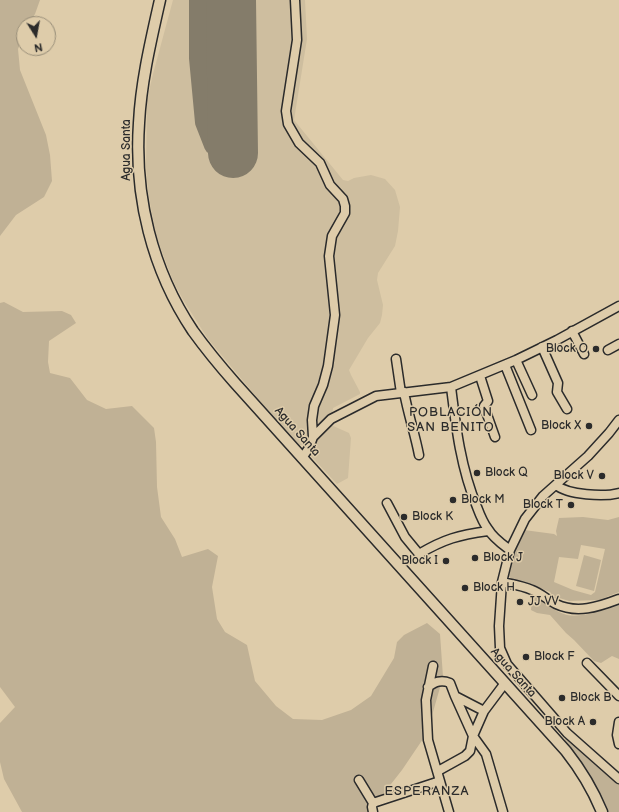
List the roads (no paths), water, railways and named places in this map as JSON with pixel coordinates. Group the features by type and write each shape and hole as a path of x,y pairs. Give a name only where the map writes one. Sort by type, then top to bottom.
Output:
{"main road":[{"name":"Agua Santa","path":"160,0 141,102 138,140 138,171 141,195 152,245 171,292 192,329 221,367 566,751 579,768 602,812"}],"street":[{"path":"295,0 297,40 286,111 288,124 299,143 320,163 330,185 343,199 345,206 345,213 332,236 329,256 335,315 328,366 323,386 314,406 312,420 313,437 309,448 302,458"},
{"path":"313,437 331,419 376,396 451,387 506,365 619,306"},
{"path":"572,331 584,354"},
{"path":"608,350 619,344"},
{"path":"542,347 558,383 557,392 567,409"},
{"path":"396,359 419,455"},
{"path":"516,360 532,395"},
{"path":"506,365 531,430"},
{"path":"480,376 488,401 484,406 496,437"},
{"path":"451,387 458,442 474,500 488,531 510,550"},
{"path":"619,420 599,445 543,496 531,509 510,550 502,582 499,602 500,648 507,664 567,732 619,779"},
{"path":"556,485 561,489 575,493 612,495 619,493"},
{"path":"387,503 405,537 419,554 437,543 455,536 488,531"},
{"path":"502,582 532,590 556,604 568,608 582,610 595,608 619,599"},
{"path":"587,663 619,696"},
{"path":"433,666 426,700 428,740 449,812"},
{"path":"428,687 434,683 444,680 450,683 473,736 486,754 503,812"},
{"path":"438,771 465,756 470,751 473,736 484,711 505,684"},
{"path":"455,696 484,711"},
{"path":"619,722 617,735 619,744"},
{"path":"359,780 373,802 373,812"},
{"path":"373,802 440,781"}],"place":[{"name":"Block O","path":"596,349"},
{"name":"Block X","path":"589,426"},
{"name":"Block Q","path":"477,473"},
{"name":"Block V","path":"602,476"},
{"name":"Block M","path":"453,500"},
{"name":"Block T","path":"571,505"},
{"name":"Block K","path":"404,517"},
{"name":"Block J","path":"475,558"},
{"name":"Block I","path":"446,561"},
{"name":"Block H","path":"465,588"},
{"name":"JJ VV","path":"520,602"},
{"name":"Block F","path":"526,657"},
{"name":"Block B","path":"562,698"},
{"name":"Block A","path":"593,722"}],"district":[{"name":"POBLACIÓN SAN BENITO","path":"451,420"},
{"name":"ESPERANZA","path":"427,792"}]}
